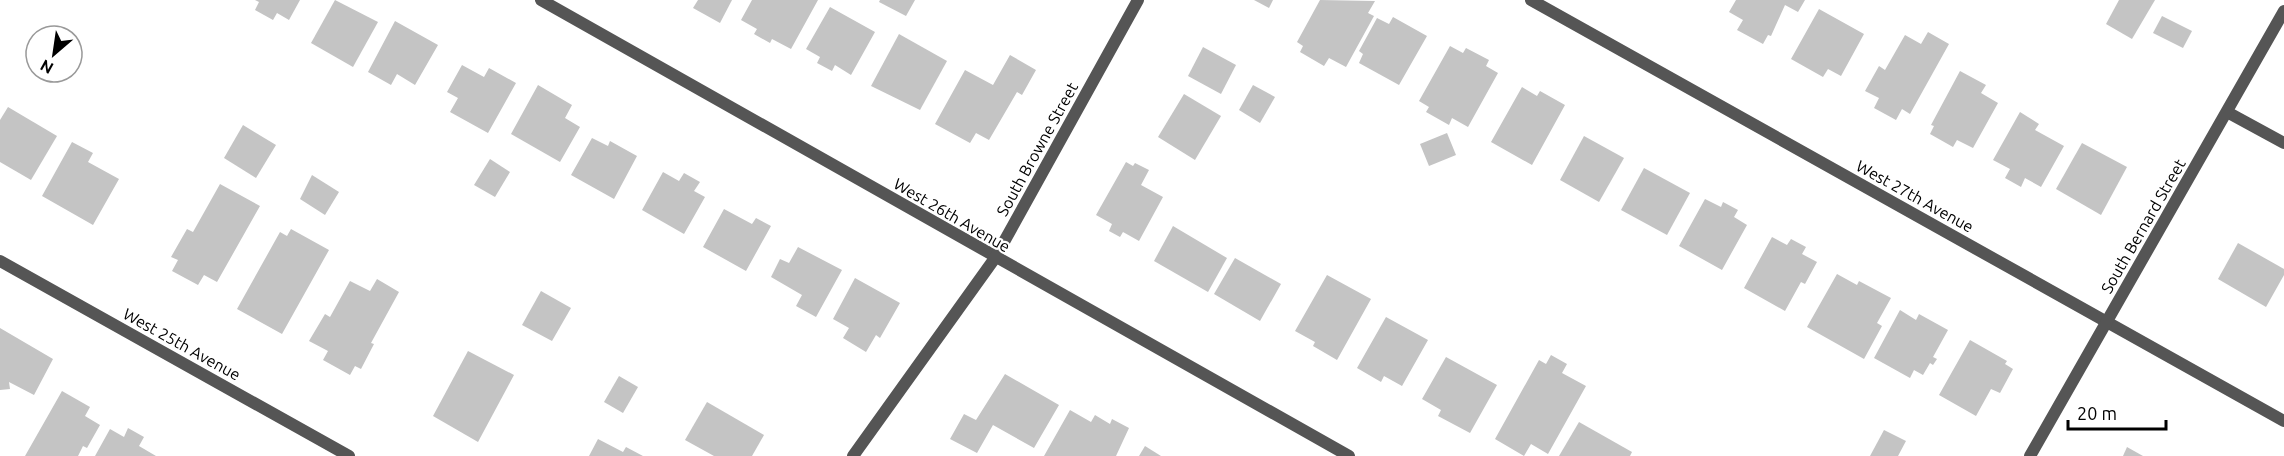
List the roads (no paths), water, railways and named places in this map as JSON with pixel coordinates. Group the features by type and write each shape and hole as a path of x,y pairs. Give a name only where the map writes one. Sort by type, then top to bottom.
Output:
{"street":[{"name":"West 26th Avenue","path":"541,0 1349,456"},
{"name":"South Browne Street","path":"853,456 995,258 1138,0"},
{"name":"West 27th Avenue","path":"1531,0 2284,421"},
{"name":"South Bernard Street","path":"2031,456 2284,11"},
{"path":"2227,112 2284,143"},
{"name":"West 25th Avenue","path":"0,261 349,456"}]}
